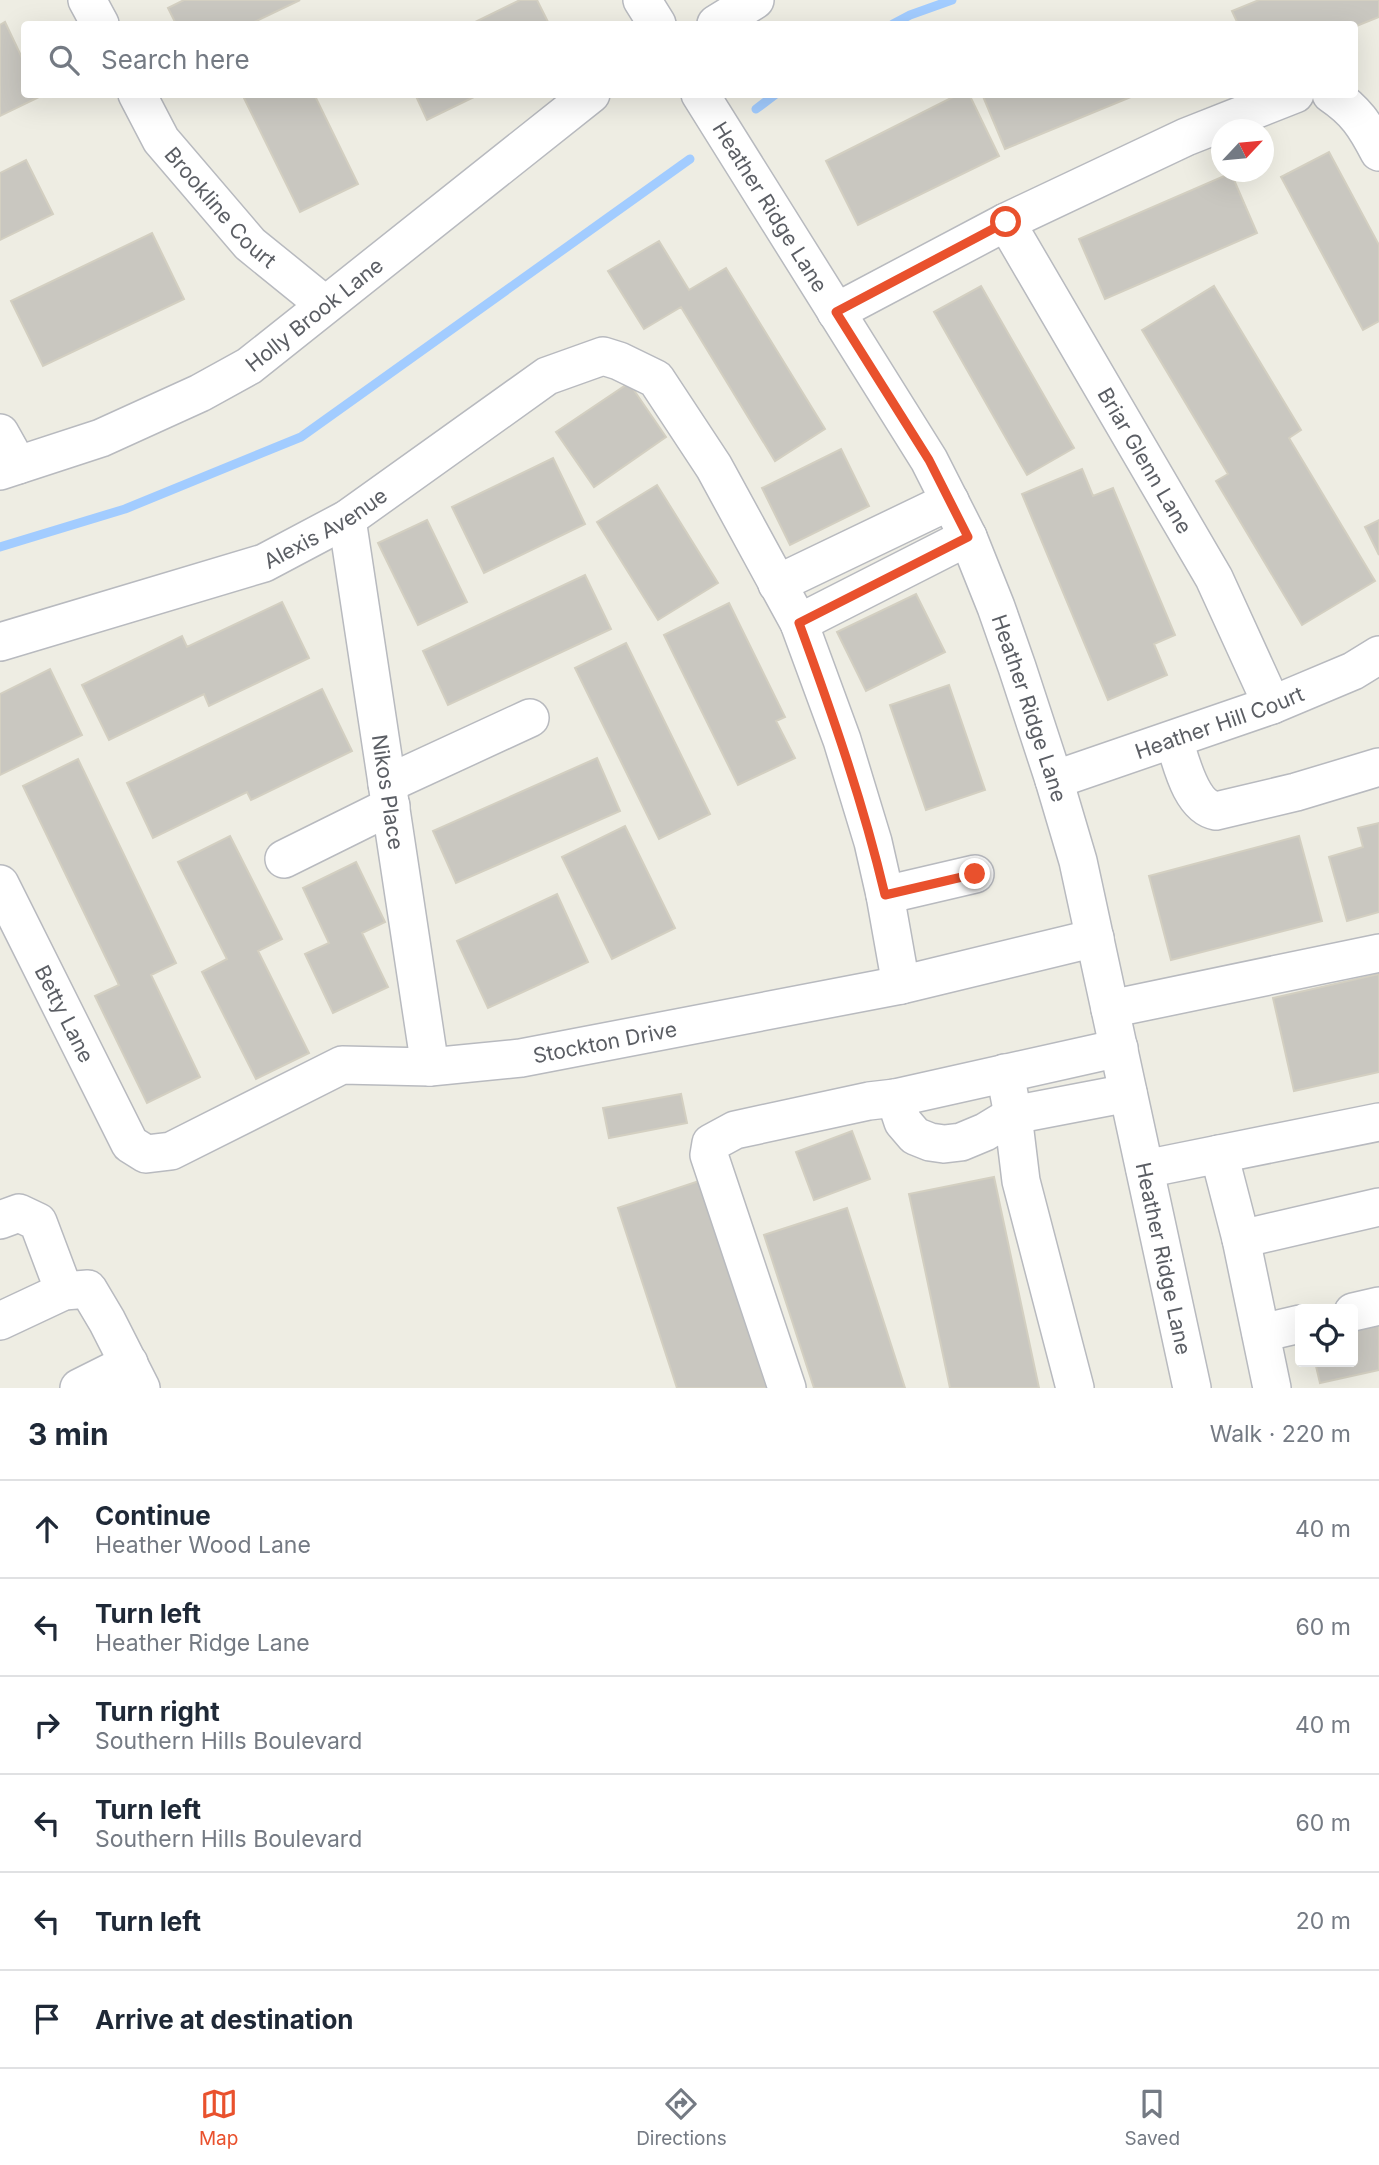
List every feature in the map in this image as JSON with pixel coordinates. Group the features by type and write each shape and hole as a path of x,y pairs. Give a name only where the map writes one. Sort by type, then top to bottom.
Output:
{"street":[{"path":"87,0 98,21"},
{"path":"642,0 655,21"},
{"path":"721,21 755,0"},
{"name":"Brookline Court","path":"139,98 161,140 250,244 324,304"},
{"name":"Holly Brook Lane","path":"9,468 101,438 200,393 249,366 586,98"},
{"name":"Heather Ridge Lane","path":"702,98 929,460 968,537 996,607 1055,780 1079,861 1192,1388"},
{"path":"836,312 1006,222 1186,137 1285,98"},
{"path":"1336,98 1351,108 1368,130 1379,152"},
{"name":"Briar Glenn Lane","path":"1006,222 1214,578 1272,705"},
{"name":"Alexis Avenue","path":"0,642 264,563 347,519 548,376 603,356 620,361 656,379 714,467 770,569"},
{"path":"0,433 9,468"},
{"path":"901,985 873,842 840,736 799,623 770,569 950,501"},
{"name":"Nikos Place","path":"347,519 430,1067"},
{"path":"799,623 968,537"},
{"name":"Heather Hill Court","path":"1055,780 1272,705 1353,671 1379,655"},
{"path":"284,859 389,795 530,718"},
{"path":"1185,736 1189,785 1199,801 1208,809 1216,811 1296,792 1379,767"},
{"path":"885,895 975,874"},
{"name":"Betty Lane","path":"0,884 130,1144"},
{"name":"Stockton Drive","path":"130,1144 146,1154 171,1151 342,1065 430,1067 520,1058 901,985 1095,938"},
{"path":"1110,1009 1379,953"},
{"path":"787,1388 709,1155 711,1143 735,1130 852,1104 895,1098 1119,1048"},
{"path":"1004,1073 1013,1115 1021,1181 1075,1388"},
{"path":"895,1098 904,1122 915,1136 930,1142 961,1142 985,1132 1013,1115 1129,1093"},
{"path":"1145,1169 1379,1122"},
{"path":"1219,1154 1241,1239 1272,1388"},
{"path":"1241,1239 1379,1207"},
{"path":"0,1220 19,1213 38,1222 64,1291"},
{"path":"0,1321 64,1291 88,1289 135,1376 79,1388"},
{"path":"1358,1311 1379,1306"},
{"path":"1261,1333 1295,1325"}],"building":[{"path":"184,0 300,0 256,21 174,21 168,8"},
{"path":"520,0 537,0 548,21 477,21"},
{"path":"1259,0 1379,0 1379,17 1358,25 1358,21 1237,21 1232,11"},
{"path":"5,22 21,56 21,98 37,98 0,116 0,25"},
{"path":"244,98 316,98 358,184 300,212"},
{"path":"417,98 472,98 427,120"},
{"path":"951,98 971,98 999,156 858,225 826,161"},
{"path":"984,98 1128,98 1005,149"},
{"path":"1329,152 1379,245 1379,321 1363,330 1281,177"},
{"path":"26,160 53,214 0,240 0,173"},
{"path":"1211,182 1235,182 1257,233 1105,299 1079,239"},
{"path":"152,233 184,299 43,366 11,301"},
{"path":"659,241 689,290 726,268 825,429 775,461 681,307 644,329 608,271"},
{"path":"981,286 1074,448 1027,475 934,312"},
{"path":"1214,286 1301,430 1289,438 1375,581 1302,625 1216,481 1228,474 1142,330"},
{"path":"629,383 666,437 594,487 556,432"},
{"path":"841,449 869,506 790,545 762,488"},
{"path":"553,458 585,524 484,573 452,507"},
{"path":"1082,469 1093,496 1113,488 1175,635 1154,644 1167,675 1108,700 1022,494"},
{"path":"657,485 718,583 658,620 597,522"},
{"path":"427,520 467,602 418,625 378,543"},
{"path":"1379,520 1379,555 1365,527"},
{"path":"585,575 611,629 448,705 423,651"},
{"path":"916,594 945,652 866,691 837,632"},
{"path":"282,602 309,658 209,706 204,694 109,740 82,685 182,636 187,647"},
{"path":"729,603 785,717 776,721 795,758 738,785 664,635"},
{"path":"626,643 710,814 659,839 575,668"},
{"path":"50,669 82,735 0,775 0,694"},
{"path":"949,685 985,790 926,810 890,705"},
{"path":"322,689 352,751 251,800 247,792 153,838 127,783"},
{"path":"597,758 620,811 456,883 433,831"},
{"path":"78,759 176,963 151,975 200,1077 147,1103 95,996 119,985 23,786"},
{"path":"1379,823 1379,912 1347,921 1329,857 1363,847 1358,828"},
{"path":"625,826 675,928 612,959 562,857"},
{"path":"230,836 282,939 258,951 309,1053 256,1079 202,972 227,959 178,862"},
{"path":"1299,836 1322,921 1171,960 1149,876"},
{"path":"356,862 385,922 362,933 388,987 333,1013 305,954 329,943 303,888"},
{"path":"557,894 588,962 488,1008 457,941"},
{"path":"1379,974 1379,1072 1294,1091 1273,998"},
{"path":"681,1094 687,1123 609,1138 603,1108"},
{"path":"852,1131 870,1179 814,1200 796,1152"},
{"path":"994,1177 1039,1388 950,1388 909,1194"},
{"path":"699,1181 767,1388 677,1388 618,1208"},
{"path":"847,1208 905,1388 814,1388 764,1235"},
{"path":"1379,1317 1379,1370 1320,1383 1316,1367 1358,1367 1358,1322"}],"waterway":[{"path":"899,21 952,0"},
{"path":"756,109 771,98"},
{"path":"0,547 125,509 301,437 690,159"}],"route":[{"path":"975,874 885,895 873,842 842,740 799,623 968,537 929,460 836,312 1006,222"}]}
